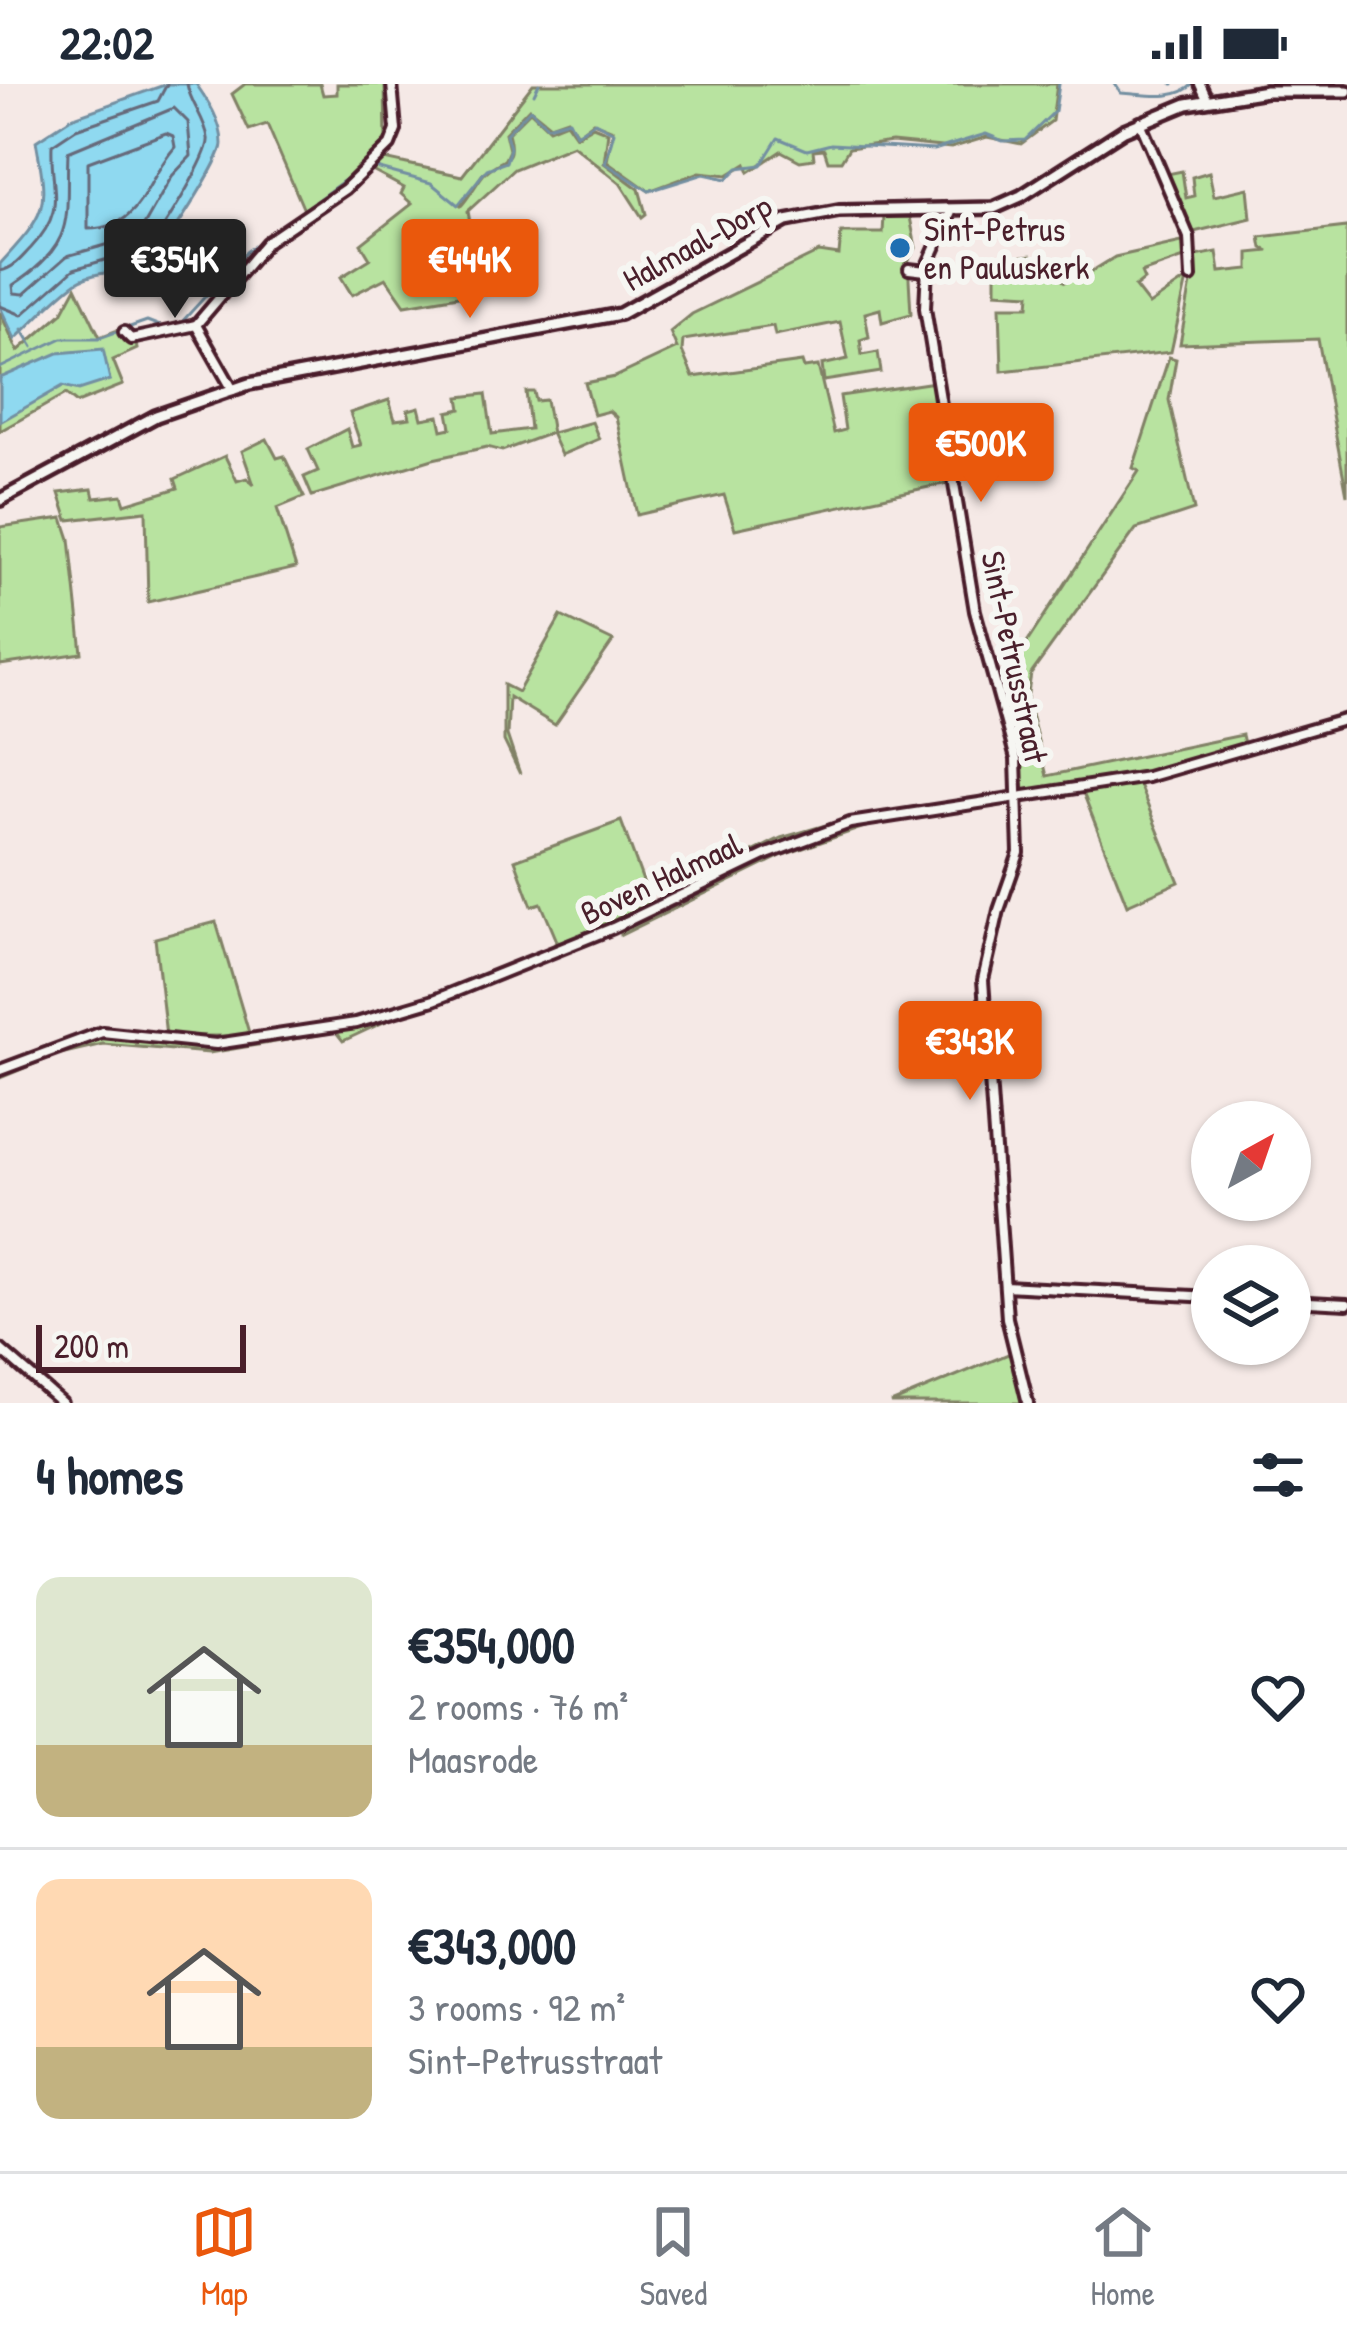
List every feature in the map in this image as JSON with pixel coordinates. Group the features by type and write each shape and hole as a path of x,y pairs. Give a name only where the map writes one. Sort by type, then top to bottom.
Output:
{"street":[{"path":"124,332 130,339 154,337 196,325 267,242 344,189 390,146 396,130 392,84"},
{"path":"1200,84 1207,99"},
{"name":"Halmaal-Dorp","path":"0,500 126,430 233,390 286,374 598,321 638,307 743,240 801,216 952,210 1012,201 1140,122 1207,99 1267,91 1347,91"},
{"path":"1140,122 1189,237 1191,277"},
{"name":"Sint-Petrusstraat","path":"952,210 926,271 927,332 975,611 1011,735 1018,799 1019,853 995,924 983,980 1005,1286 1028,1403"},
{"path":"909,268 926,271"},
{"path":"196,325 233,390"},
{"name":"Boven Halmaal","path":"0,1070 102,1032 216,1044 356,1023 434,1000 613,928 767,854 850,823 1147,777 1347,719"},
{"path":"1005,1286 1191,1296"},
{"path":"1311,1302 1347,1304"},
{"path":"0,1348 62,1403"}],"green space":[{"path":"245,84 320,84 323,95 337,94 337,84 385,84 386,142 363,167 304,210 267,124 249,130 232,94"},
{"path":"533,84 1057,84 1052,121 1021,144 987,137 951,148 892,142 849,148 841,161 828,161 824,149 813,150 814,159 800,161 781,151 749,172 746,164 728,175 700,172 649,191 607,161 613,130 593,122 577,134 567,119 550,125 529,108 505,133 509,150 505,160 510,151 508,133 530,111 549,129 566,122 576,136 593,126 608,132 604,163 639,189 646,214 642,217 620,183 573,145 514,169 468,211 482,292 405,305 386,278 352,295 341,277 370,259 361,244 412,204 401,194 404,188 372,171 384,159 462,176"},
{"path":"1182,171 1186,198 1194,196 1192,177 1209,172 1214,196 1248,188 1251,218 1190,233 1167,174"},
{"path":"884,216 910,217 916,248 908,261 911,314 882,322 880,309 865,313 869,337 860,340 862,355 878,352 881,372 824,381 822,365 848,359 840,322 775,335 773,326 683,340 682,351 693,377 802,362 804,368 818,366 834,433 845,430 840,396 935,382 952,482 735,529 724,495 637,515 616,417 609,411 594,415 585,383 615,377 677,348 670,332 692,314 819,252 839,255 841,233 883,233"},
{"path":"1347,227 1347,495 1318,339 1180,344 1196,256 1217,252 1220,272 1249,269 1249,253 1269,251 1262,248 1260,237"},
{"path":"1186,241 1190,256 1141,273 1144,280 1135,287 1149,305 1187,279 1171,352 1002,371 1000,306 1029,306 1030,294 996,292 996,260 1031,255 1065,282 1079,268 1084,276 1115,257"},
{"path":"76,287 100,337 118,330 123,341 136,343 137,349 113,360 123,385 77,403 66,394 0,431 0,312 18,351 62,313"},
{"path":"1169,357 1176,359 1169,400 1194,510 1136,529 1031,674 1027,699 1047,776 1242,735 1245,748 1151,774 1025,794 1001,682 1139,471 1133,468"},
{"path":"526,392 534,392 536,401 546,400 552,433 592,422 599,439 561,455 551,433 502,451 487,447 433,459 312,496 304,477 318,471 308,449 347,429 352,447 361,445 350,413 389,400 395,420 410,418 408,410 419,407 422,419 439,416 442,430 451,428 448,412 461,409 459,397 486,394 492,434 530,429"},
{"path":"267,439 277,458 284,456 304,497 277,508 296,568 148,602 146,511 68,520 59,493 92,489 94,498 122,495 125,504 178,488 175,479 225,456 237,481 247,478 254,485 242,451"},
{"path":"63,518 70,539 82,653 0,665 0,527"},
{"path":"561,616 613,641 555,725 509,697 507,735 520,774 504,741 504,685 518,692"},
{"path":"1138,782 1179,882 1127,905 1082,790"},
{"path":"902,814 783,855 621,935 619,924 550,950 557,941 541,903 532,906 515,860 621,821 651,903 781,838 833,823 655,913 776,858 806,845"},
{"path":"216,922 250,1036 166,1036 155,938"},
{"path":"410,1010 343,1041 336,1032 209,1053 103,1044 56,1055 0,1078 0,1073 99,1035 224,1045 340,1029"},
{"path":"1013,1352 1026,1403 891,1403"}],"water":[{"path":"167,84 196,84 217,120 222,144 203,186 149,261 77,282 15,339 0,307 0,264 27,233 40,209 43,197 36,141 71,118"},
{"path":"103,349 110,380 79,390 63,386 0,422 0,378 58,353"}],"waterway":[{"path":"534,94 539,84"},
{"path":"376,168 431,183 458,205 487,169 506,162 510,148 506,134 530,109 547,126 569,120 576,134 595,122 614,132 605,163 649,191 704,174 727,179 738,168 761,165 778,138 807,150 831,144 934,150 986,134 1003,141 1025,140 1055,111 1059,84"},
{"path":"1115,84 1121,93 1159,96 1193,84"},
{"path":"179,325 246,252 360,169"},
{"path":"0,368 62,338 99,338 147,321 165,328"},
{"path":"22,329 33,347"}],"place":[{"name":"Sint-Petrus en Pauluskerk","path":"900,248"}]}
